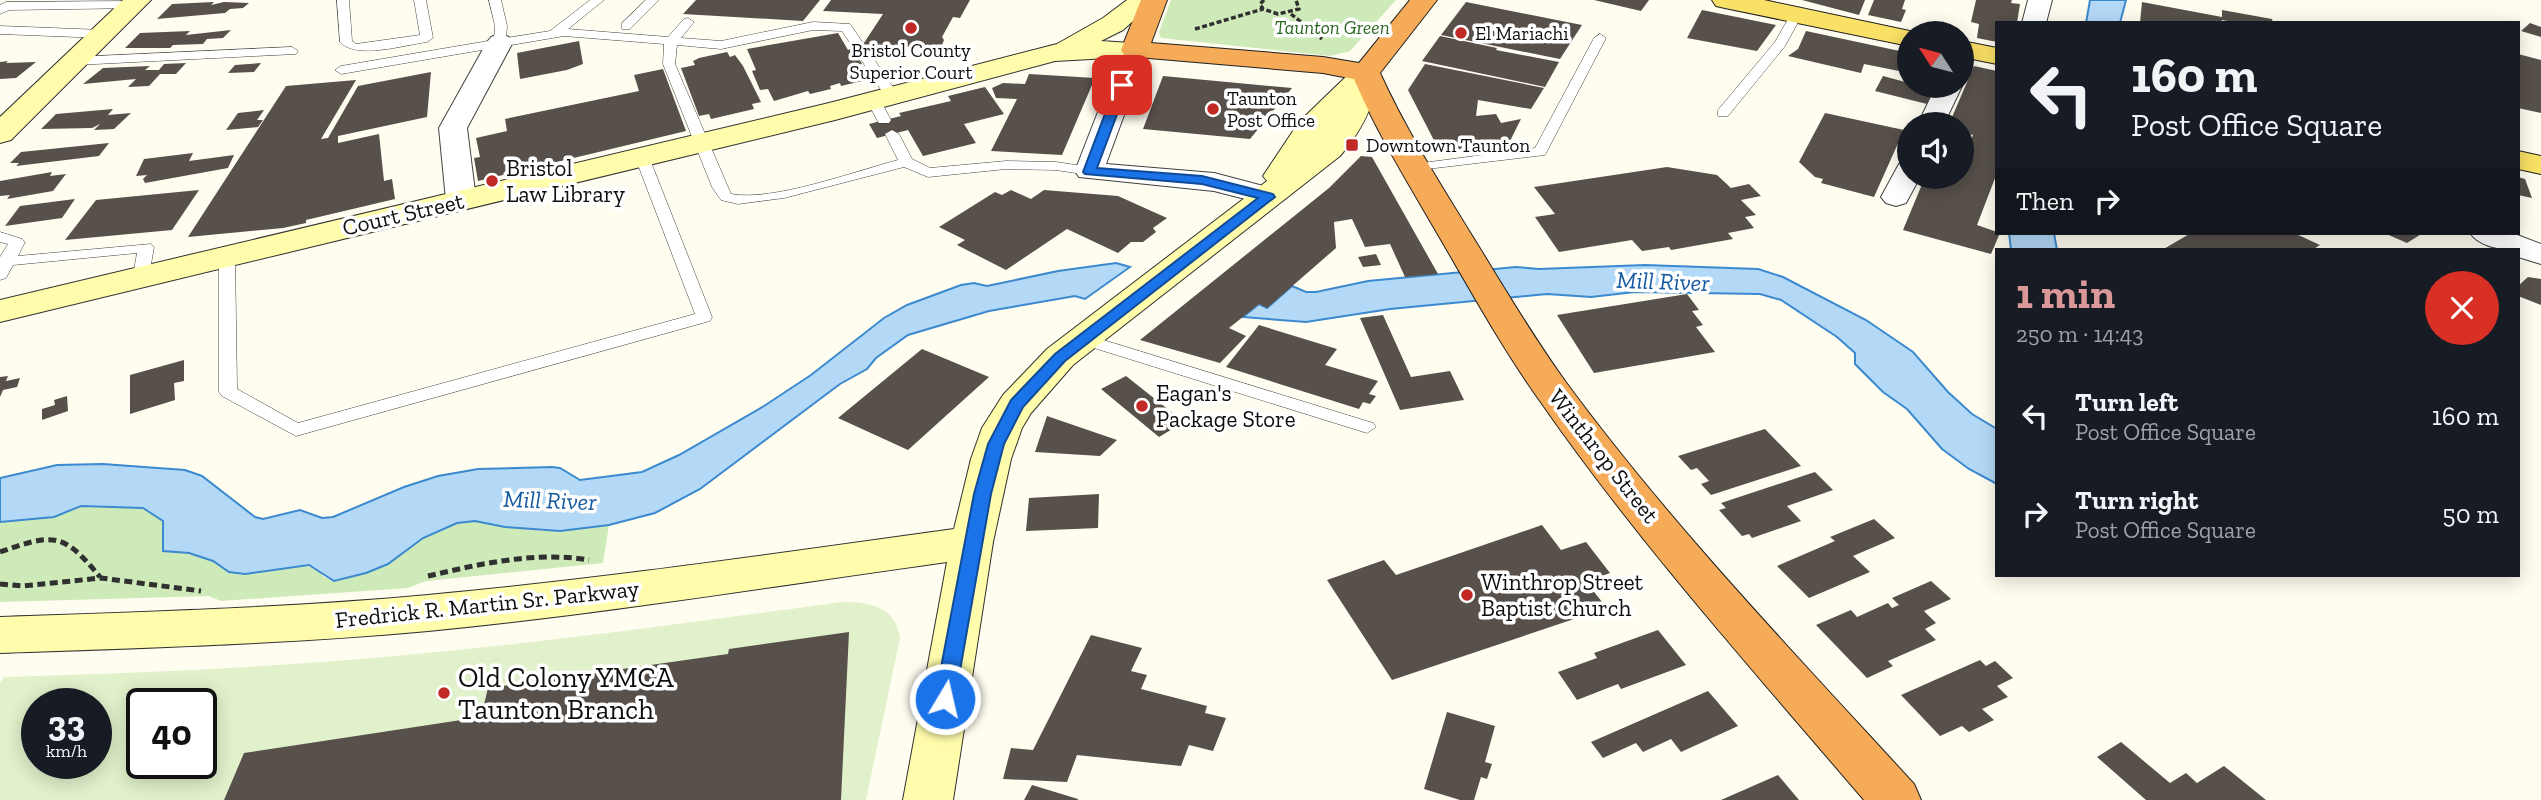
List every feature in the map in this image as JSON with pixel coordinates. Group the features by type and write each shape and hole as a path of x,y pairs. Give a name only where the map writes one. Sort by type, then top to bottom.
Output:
{"highway":[{"path":"1154,0 1135,50 1323,65 1366,73 1424,0"},
{"name":"Winthrop Street","path":"1366,73 1385,116 1415,168 1499,310 1554,393 1620,480 1896,800"}],"main road":[{"name":"Court Street","path":"0,311 701,142 883,106 1054,53 1104,29 1143,0"},
{"path":"1725,0 1897,36"},
{"path":"0,134 136,2"},
{"name":"Court Street","path":"1054,53 1135,50"},
{"path":"1974,53 1995,56"},
{"path":"928,800 972,542 991,459 1002,428 1036,380 1084,339 1329,149 1345,132 1358,109 1366,73"},
{"path":"2520,160 2541,165"},
{"name":"Court Street","path":"0,306 37,301"},
{"name":"Fredrick R. Martin Sr. Parkway","path":"0,635 234,626 428,613 656,586 972,542"}],"street":[{"path":"2035,21 2040,0"},
{"path":"461,200 453,128 500,42"},
{"path":"1135,50 1089,172 1202,180 1269,197"},
{"path":"1896,197 1900,189"},
{"path":"2490,235 2541,255"}],"lane":[{"path":"343,0 346,42 352,47 362,48 427,38 420,0"},
{"path":"495,0 502,31 500,42"},
{"path":"555,33 598,0"},
{"path":"626,26 653,0"},
{"path":"3,5 136,2"},
{"path":"1723,113 1781,43 1796,15"},
{"path":"688,22 671,41 669,64 723,195 735,200 771,196 906,162"},
{"path":"341,70 555,33 581,32 721,45 813,26 846,27 883,106"},
{"path":"0,30 103,34"},
{"path":"1415,168 1540,152 1600,38"},
{"path":"75,61 292,51"},
{"path":"892,134 906,162 921,171 935,173 1006,165 1056,166 1089,172"},
{"path":"227,256 228,392 296,430 704,317 642,157"},
{"path":"0,237 18,242 2,266"},
{"path":"2,266 146,247 141,276"},
{"path":"1084,339 1367,427"}],"path":[{"path":"1263,9 1260,4 1264,0"},
{"path":"1188,31 1263,9 1278,14 1290,13 1299,9 1296,0"},
{"path":"1290,13 1322,40"},
{"path":"0,552 35,540 57,539 73,545 101,578"},
{"path":"418,579 471,567 559,556 590,561"},
{"path":"0,584 23,586 101,578 206,591"}],"green space":[{"name":"Taunton Green","path":"1171,0 1396,0 1350,51 1330,56 1161,38 1159,32"},
{"path":"81,506 143,508 163,521 165,531 162,544 174,550 207,558 234,572 254,574 298,566 317,570 325,578 366,573 388,564 423,538 457,523 475,521 541,531 609,525 603,563 426,581 408,588 221,601 209,596 0,602 0,522 38,519"},
{"name":"Old Colony YMCA Taunton Branch","path":"842,602 862,603 880,608 893,619 900,638 866,800 0,800 0,683 4,677 297,664 563,638"}],"water":[{"path":"2090,0 2126,0 2121,21 2086,21"},
{"path":"2009,235 2054,235 2057,248 2011,248"},
{"name":"Mill River","path":"1116,263 1130,267 1085,299 1075,296 989,311 908,335 876,358 867,369 840,384 700,489 655,513 609,525 560,531 505,527 475,521 457,523 423,538 388,564 334,581 309,565 245,574 229,572 213,561 189,553 163,551 163,521 143,508 81,506 54,517 0,522 0,478 57,465 103,464 185,470 202,476 255,517 263,519 300,510 322,518 333,517 404,487 438,476 478,469 552,467 560,468 580,480 642,472 679,455 764,406 811,375 884,318 907,305 961,285 974,283 987,286 1058,271"},
{"name":"Mill River","path":"1645,265 1758,269 1783,277 1866,320 1913,352 1948,392 1972,414 1995,428 1995,483 1969,469 1942,449 1907,409 1883,392 1855,364 1855,353 1837,337 1781,300 1760,294 1635,292 1591,297 1547,294 1390,309 1306,322 1243,317 1259,304 1267,308 1292,286 1306,292 1316,292 1368,281 1516,267 1539,269"}],"building":[{"path":"696,0 820,0 803,21 683,14"},
{"name":"Bristol County Superior Court","path":"831,0 970,0 960,18 953,17 942,37 942,45 923,50 913,47 862,46 883,14 823,11"},
{"path":"1594,0 1649,0 1641,11"},
{"path":"1802,0 1865,0 1859,15"},
{"path":"1874,0 1905,0 1902,9 1906,10 1901,21 1868,15"},
{"path":"1976,0 2012,0 2011,3 2020,4 2017,21 1995,21 1995,42 1977,38 1979,24 1971,21"},
{"path":"214,2 211,5 224,2 249,3 243,8 230,9 225,13 157,19 172,4"},
{"path":"1466,2 1582,25 1560,59 1441,35"},
{"path":"2142,2 2222,17 2222,10 2272,21 2222,20 2140,21"},
{"path":"1702,10 1776,25 1757,51 1687,38"},
{"path":"2530,23 2541,27 2541,37 2521,31"},
{"path":"231,30 223,38 207,39 203,44 173,45 170,48 125,48 140,33 190,31 186,35"},
{"path":"1806,31 1897,50 1897,71 1864,64 1861,73 1788,56 1798,49"},
{"path":"838,33 848,50 853,48 862,64 857,65 866,80 841,86 840,83 830,86 831,89 810,94 808,91 774,101 768,89 760,90 752,71 756,70 747,49"},
{"path":"1440,36 1559,62 1545,87 1422,61"},
{"path":"579,41 583,64 567,70 520,79 517,53"},
{"path":"727,52 730,57 735,55 743,66 761,102 752,104 754,109 711,119 709,114 699,116 681,68 695,65 693,61 699,58"},
{"path":"2520,55 2541,60 2541,113 2520,108"},
{"path":"8,61 6,63 36,62 16,78 0,79 0,62"},
{"path":"186,63 176,74 160,74 149,86 128,87 136,79 83,84 103,68 150,66 145,70 159,70 164,64"},
{"path":"261,63 254,72 228,73 235,65"},
{"path":"1425,64 1544,88 1531,109 1478,100 1476,116 1496,114 1501,123 1521,119 1509,143 1440,152 1408,90"},
{"path":"1974,66 1995,71 1995,178 1977,225 1999,235 1991,254 1903,230 1920,189 1974,189 1974,112 1954,112 1960,98 1974,98"},
{"path":"663,69 686,131 478,181 474,158 480,157 476,138 507,131 505,119 639,91 634,75"},
{"path":"431,72 427,117 338,136 338,143 379,134 384,181 392,179 395,199 283,228 188,237 286,86 356,80 321,139 328,138 358,86"},
{"path":"1029,74 1095,78 1062,155 991,151 1017,99 996,98 992,88 1003,83 1025,84"},
{"name":"Taunton Post Office","path":"1163,76 1292,88 1250,139 1143,129"},
{"path":"1883,76 1897,80 1897,96 1875,91"},
{"path":"985,87 1004,114 964,124 976,143 923,156 908,130 877,138 869,124 901,116 899,113 951,101 948,96"},
{"path":"1903,98 1930,98 1927,104"},
{"path":"113,109 108,115 131,113 114,129 94,130 100,124 92,128 41,129 56,114"},
{"path":"264,110 257,120 263,120 258,127 226,130 238,113"},
{"path":"1825,113 1897,128 1897,146 1874,197 1821,183 1823,179 1815,177 1799,162"},
{"path":"109,143 99,156 16,166 19,163 10,163 21,152"},
{"path":"193,153 189,161 234,155 228,168 145,183 143,179 147,175 136,176 144,159"},
{"path":"1361,156 1372,157 1438,274 1405,277 1390,244 1365,247 1352,219 1334,222 1336,248 1267,308 1259,304 1229,328 1246,336 1220,363 1140,340 1329,188"},
{"path":"1667,167 1717,175 1731,188 1749,184 1761,196 1741,200 1756,215 1745,217 1754,228 1728,233 1733,239 1671,250 1669,247 1642,251 1632,240 1559,252 1535,217 1555,214 1534,187"},
{"path":"52,172 50,176 66,174 53,191 7,199 10,195 0,196 0,181"},
{"path":"2520,178 2525,179 2532,198 2520,195"},
{"path":"199,190 172,230 65,240 96,200"},
{"path":"1011,190 1031,199 1044,190 1118,196 1167,218 1153,228 1156,232 1143,242 1131,242 1118,253 1067,229 1006,270 957,245 965,240 939,227 995,192 1002,195"},
{"path":"75,199 62,218 5,226 20,206"},
{"path":"2188,235 2298,235 2320,245 2315,248 2165,248"},
{"path":"2389,235 2420,235 2407,243"},
{"path":"1376,254 1381,265 1363,267 1358,257"},
{"path":"2528,277 2541,279 2541,305 2520,297 2520,284"},
{"path":"1687,294 1699,310 1692,311 1703,325 1696,327 1715,352 1594,373 1557,315"},
{"path":"1383,315 1411,377 1450,371 1464,400 1400,410 1360,318"},
{"path":"1259,325 1337,349 1325,365 1378,381 1369,394 1376,396 1370,404 1363,402 1359,409 1226,367"},
{"path":"922,349 989,377 908,450 838,418"},
{"path":"184,360 184,381 174,383 175,400 130,414 130,375"},
{"path":"8,376 6,381 20,378 17,387 3,390 0,397 0,377"},
{"name":"Eagan's Package Store","path":"1126,376 1184,422 1159,437 1101,389"},
{"path":"67,396 68,411 42,420 42,409 55,405 54,400"},
{"path":"1047,416 1117,440 1100,456 1035,452"},
{"path":"1765,429 1801,466 1711,495 1701,484 1709,481 1697,468 1691,470 1678,456"},
{"path":"1815,472 1833,490 1787,506 1801,521 1752,538 1749,534 1742,536 1719,510 1726,508 1721,503"},
{"path":"1099,494 1098,528 1026,531 1029,498"},
{"path":"1874,519 1895,538 1853,556 1870,572 1809,598 1777,566 1835,541 1830,537"},
{"name":"Winthrop Street Baptist Church","path":"1542,525 1561,550 1586,542 1610,573 1586,582 1607,608 1392,680 1327,580 1384,560 1396,575"},
{"path":"1931,581 1951,599 1924,611 1936,623 1925,629 1936,640 1888,661 1893,666 1867,678 1816,625 1851,610 1857,617 1888,603 1892,608 1899,605 1892,598"},
{"path":"1658,630 1686,665 1621,689 1618,684 1577,700 1558,672 1597,658 1594,653"},
{"path":"849,632 841,800 224,800 244,753 481,717 488,688 728,654 729,649"},
{"path":"1091,635 1142,648 1131,671 1147,675 1141,689 1207,706 1205,713 1226,718 1213,751 1189,745 1181,766 1077,755 1067,782 1003,779 1011,748 1033,750"},
{"path":"1980,660 1986,666 1995,661 2013,678 1997,686 2008,697 1982,709 1994,720 1969,732 1962,726 1940,736 1901,695"},
{"path":"1708,691 1738,726 1681,752 1671,739 1643,752 1636,743 1603,758 1591,742"},
{"path":"1447,712 1495,726 1485,762 1492,764 1487,779 1481,777 1474,800 1460,800 1424,789"},
{"path":"2121,742 2170,783 2186,773 2197,783 2224,766 2266,800 2146,800 2097,757"},
{"path":"1778,775 1799,800 1721,800"},
{"path":"1032,785 1078,799 1078,800 1024,800"}],"place":[{"name":"Bristol County Superior Court","path":"911,28"},
{"name":"El Mariachi","path":"1461,33"},
{"name":"Taunton Post Office","path":"1213,109"},
{"name":"Downtown Taunton","path":"1352,145"},
{"name":"Bristol Law Library","path":"492,181"},
{"name":"Eagan's Package Store","path":"1142,406"},
{"name":"Winthrop Street Baptist Church","path":"1467,595"},
{"name":"Old Colony YMCA Taunton Branch","path":"444,693"}],"route":[{"path":"945,699 982,494 1002,428 1017,404 1036,380 1060,357 1269,197 1202,180 1089,172 1122,85"}]}
